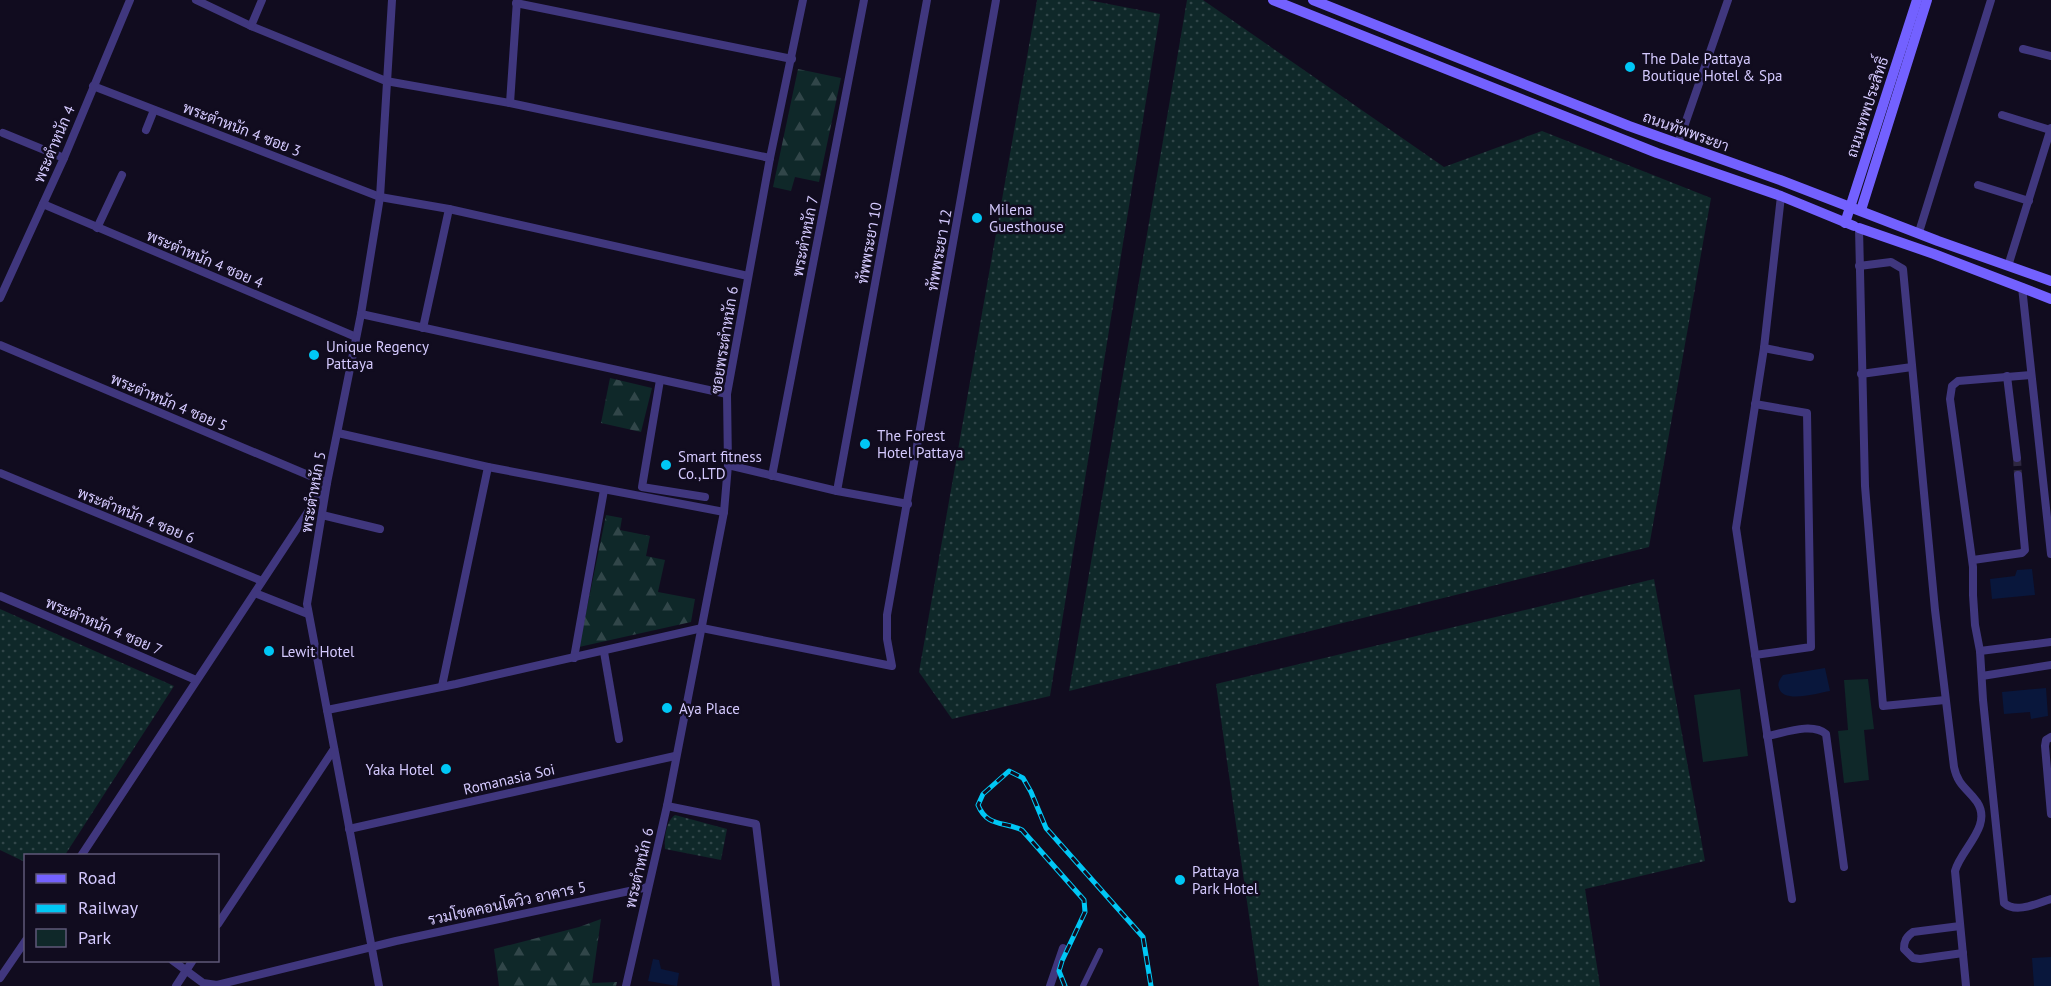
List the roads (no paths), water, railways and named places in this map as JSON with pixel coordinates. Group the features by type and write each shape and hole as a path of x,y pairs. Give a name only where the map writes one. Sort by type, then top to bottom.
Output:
{"main road":[{"name":"ถนนทัพพระยา","path":"1274,0 1657,153 1781,196 1853,226 2051,299"},
{"name":"ถนนทัพพระยา","path":"1313,0 1629,126 2051,281"},
{"name":"ถนนเทพประสิทธิ์","path":"1853,226 1856,208 1917,0"},
{"name":"ถนนเทพประสิทธิ์","path":"1856,208 1927,0"}],"street":[{"name":"พระตำหนัก 4","path":"0,298 64,158 130,0"},
{"path":"196,0 251,26 386,81 510,104 770,158"},
{"path":"251,26 262,0"},
{"name":"พระตำหนัก 5","path":"379,986 307,604 327,483 361,314 380,197 392,0"},
{"name":"ซอยพระตำหนัก 6","path":"675,756 724,512 728,465 727,394 770,158 803,0"},
{"name":"พระตำหนัก 7","path":"772,476 864,0"},
{"name":"ทัพพระยา 10","path":"837,490 927,0"},
{"name":"ทัพพระยา 12","path":"702,628 892,666 887,639 887,615 996,0"},
{"path":"1678,144 1728,0"},
{"path":"1919,232 1991,0"},
{"path":"510,104 517,1 792,60"},
{"path":"2024,49 2051,57"},
{"name":"พระตำหนัก 4 ซอย 3","path":"93,86 380,197 449,209 748,276"},
{"path":"146,130 154,110"},
{"path":"2002,115 2051,129 2008,266"},
{"path":"3,133 64,158"},
{"path":"97,228 123,175"},
{"path":"1977,185 2029,201"},
{"path":"1781,196 1764,348 1736,528 1792,899"},
{"name":"พระตำหนัก 4 ซอย 4","path":"43,204 356,337"},
{"path":"423,328 449,209"},
{"path":"1853,226 1859,266 1866,486 1882,706 1945,700"},
{"path":"1859,266 1891,262 1903,269 1945,700 1957,779 1979,805 1982,819 1955,871 1966,986"},
{"path":"2022,287 2051,554"},
{"path":"361,314 727,394"},
{"name":"พระตำหนัก 4 ซอย 5","path":"0,345 327,483"},
{"path":"1764,348 1810,357"},
{"path":"1861,374 1912,367"},
{"path":"2031,375 1958,381 1954,383 1951,390 1973,560 1972,595 1980,651 2004,903 2010,907 2021,907 2051,899"},
{"path":"2007,376 2017,458"},
{"path":"660,380 642,487 705,497"},
{"path":"1755,404 1807,413 1811,647 1755,655"},
{"path":"338,432 488,467 724,512"},
{"path":"728,465 908,504"},
{"path":"442,686 488,467"},
{"name":"พระตำหนัก 4 ซอย 6","path":"0,473 262,581"},
{"path":"1973,560 2022,553 2025,550 2018,475"},
{"path":"82,854 327,483"},
{"path":"574,658 604,490"},
{"path":"322,515 380,529"},
{"path":"255,593 308,614"},
{"name":"พระตำหนัก 4 ซอย 7","path":"0,596 196,680"},
{"path":"327,710 604,652 702,628"},
{"path":"1980,651 2051,642"},
{"path":"604,652 619,739"},
{"path":"1982,676 2051,665"},
{"path":"1767,736 1806,728 1820,730 1826,734 1844,867"},
{"path":"2051,737 2046,740 2045,750 2051,814"},
{"path":"219,922 334,749"},
{"name":"พระตำหนัก 6","path":"626,986 667,806 675,756"},
{"name":"Romanasia Soi","path":"349,829 675,756"},
{"path":"667,806 756,824 776,986"},
{"name":"รวมโชคคอนโดวิว อาคาร 5","path":"175,962 203,983 217,985 372,946 648,886"},
{"path":"1960,926 1913,932 1904,942 1904,949 1912,958 1920,959 1963,953"},
{"path":"0,978 24,943"},
{"path":"1050,986 1063,948"},
{"path":"1083,986 1100,951"},
{"path":"176,986 192,962"}],"water":[{"path":"2032,569 2035,595 1992,599 1990,579 2015,576 2017,570"},
{"path":"1825,668 1830,691 1794,697 1782,693 1779,688 1783,675"},
{"path":"2046,688 2048,716 2031,719 2030,712 2004,714 2002,692"},
{"path":"2051,957 2051,986 2034,986 2032,958"},
{"path":"653,959 659,960 661,969 679,973 677,986 648,981"}],"tunnel":[{"path":"2017,458 2018,475"}],"railway":[{"path":"1065,986 1059,971 1085,912 1084,900 1022,830 991,820 982,812 978,805 983,794 1009,771 1023,778 1046,828 1143,937 1151,986"}],"place":[{"name":"The Dale Pattaya Boutique Hotel & Spa","path":"1630,67"},
{"name":"Milena Guesthouse","path":"977,218"},
{"name":"Unique Regency Pattaya","path":"314,355"},
{"name":"The Forest Hotel Pattaya","path":"865,444"},
{"name":"Smart fitness Co.,LTD","path":"666,465"},
{"name":"Lewit Hotel","path":"269,651"},
{"name":"Aya Place","path":"667,708"},
{"name":"Yaka Hotel","path":"446,769"},
{"name":"Pattaya Park Hotel","path":"1180,880"}]}
